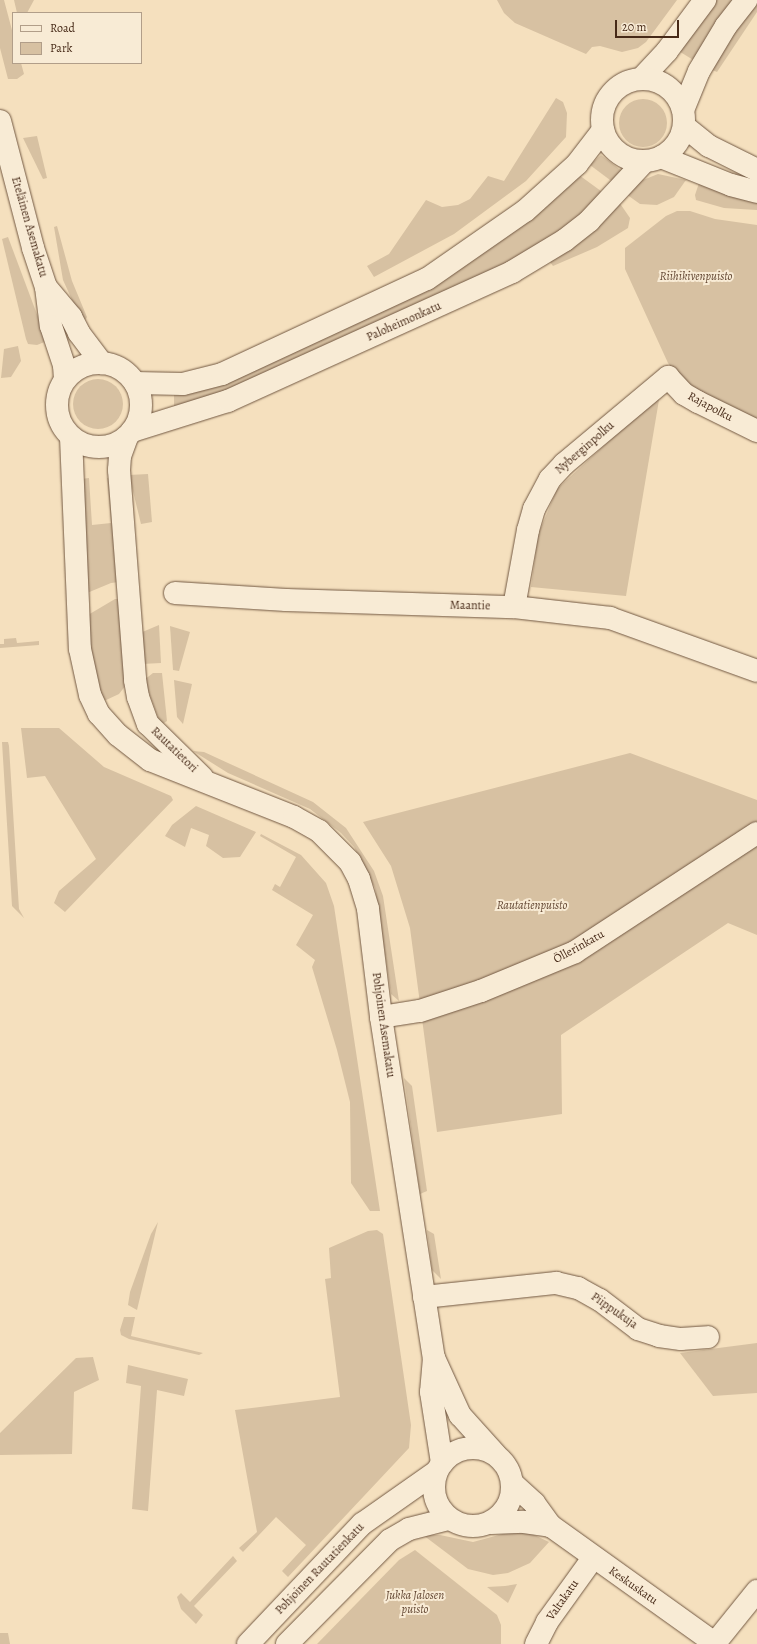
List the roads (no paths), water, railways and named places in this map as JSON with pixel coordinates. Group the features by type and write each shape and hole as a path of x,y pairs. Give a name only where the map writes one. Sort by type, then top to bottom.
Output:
{"street":[{"path":"705,0 667,51 641,79 622,86 608,99 603,114 604,130 616,151 629,159 653,159 757,192"},
{"path":"653,159 678,141 683,118 699,71 726,26 746,0"},
{"path":"641,79 657,82 671,90 683,118 709,146 757,170"},
{"name":"Eteläinen Asemakatu","path":"0,121 33,248 46,287 51,326 64,365 66,379"},
{"path":"135,383 183,384 222,374 426,280 525,211 577,164 604,130"},
{"name":"Paloheimonkatu","path":"129,434 228,401 512,272 565,240 589,221 653,159"},
{"name":"Eteläinen Asemakatu","path":"46,287 71,317 79,333 102,363"},
{"path":"102,363 124,371 135,383 141,408 129,434 103,447 86,446 71,437 62,426 57,410 58,394 66,379 85,365 102,363"},
{"name":"Rajapolku","path":"668,377 684,394 757,431"},
{"name":"Nyberginpolku","path":"514,607 528,530 534,509 550,479 564,464 668,377"},
{"name":"Rautatietori","path":"129,434 120,456 120,470 135,680 138,697 148,724 204,779"},
{"name":"Rautatietori","path":"71,437 80,650 90,695 100,714 136,751 150,760 204,779"},
{"name":"Maantie","path":"174,593 286,600 514,607 610,618 757,670"},
{"name":"Pohjoinen Asemakatu","path":"204,779 294,817 319,831 350,862 359,879 368,909 381,1017 434,1358 431,1392 439,1468"},
{"name":"Öllerinkatu","path":"381,1017 415,1012 481,991 575,952 757,832"},
{"name":"Piippukuja","path":"424,1297 556,1283 578,1288 600,1300 638,1329 659,1336 681,1339 708,1337"},
{"name":"Pohjoinen Asemakatu","path":"434,1358 460,1415 495,1454"},
{"path":"473,1448 495,1454 504,1462 512,1483 508,1506 491,1523 469,1527 448,1518 440,1509 435,1497 433,1484 439,1468 461,1450 473,1448"},
{"name":"Pohjoinen Rautatienkatu","path":"248,1644 362,1524 439,1468"},
{"name":"Keskuskatu","path":"512,1483 534,1503 551,1526 593,1558 715,1644"},
{"path":"287,1644 390,1540 409,1529 448,1518"},
{"name":"Keskuskatu","path":"491,1523 524,1522 551,1526"},
{"name":"Valtakatu","path":"536,1644 547,1622 593,1558"},
{"path":"715,1644 757,1591"}],"park label":[{"name":"Riihikivenpuisto","path":"696,277"},
{"name":"Rautatienpuisto","path":"532,906"},
{"name":"Jukka Jalosen puisto","path":"415,1603"}]}
